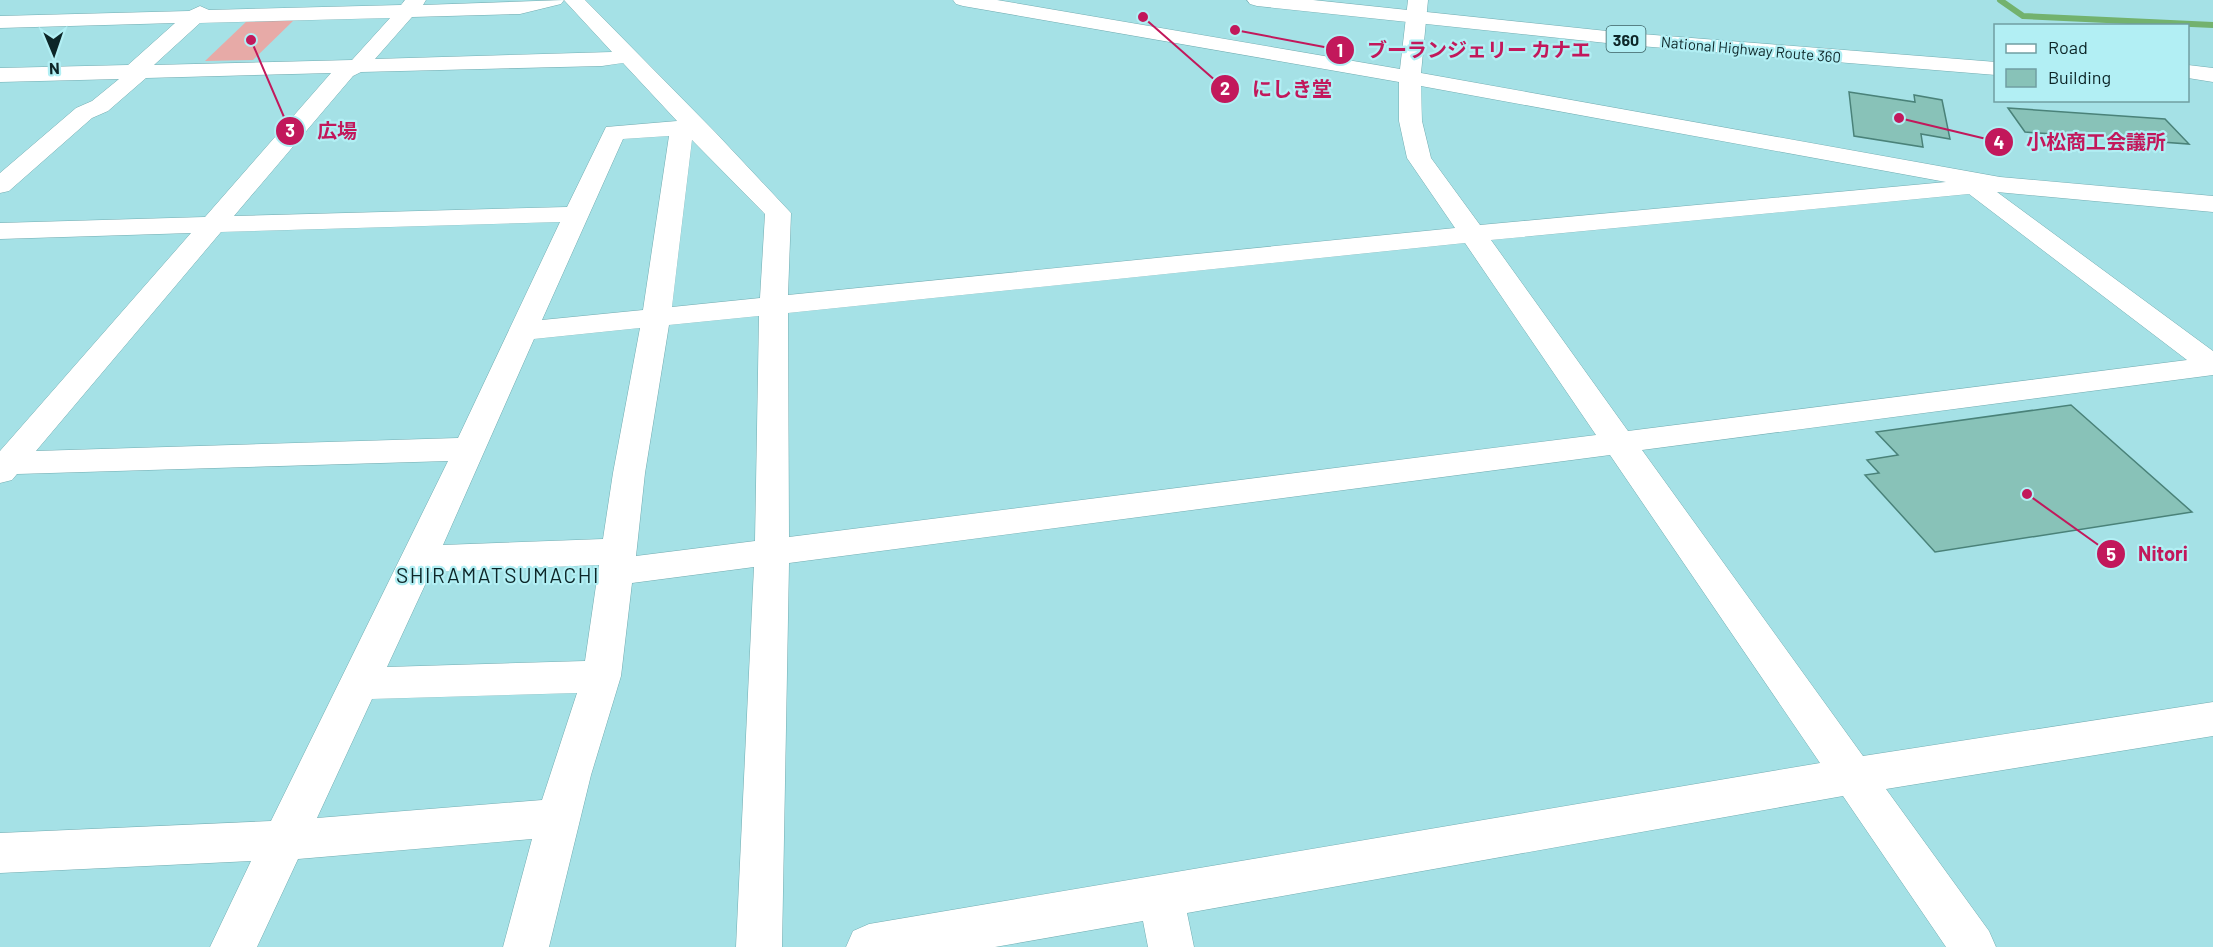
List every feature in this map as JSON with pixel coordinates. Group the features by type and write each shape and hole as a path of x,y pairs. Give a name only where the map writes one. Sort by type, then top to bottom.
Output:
{"main road":[{"path":"6,22 41,0"},
{"path":"0,186 84,113 100,106 213,0"},
{"path":"6,22 192,19 411,5 520,8 554,0"},
{"path":"574,0 778,213 773,306 772,553 759,947"},
{"path":"963,0 1411,78 1987,186 2213,204"},
{"name":"National Highway Route 360","path":"1257,0 1417,9 1994,57"},
{"name":"National Highway Route 360","path":"1340,0 1628,39 1994,69"},
{"path":"3,466 345,71 358,66 411,5"},
{"path":"1417,9 1411,78 1412,140 1419,158 1973,947"},
{"path":"0,75 602,60 627,56"},
{"path":"2189,72 2213,75"},
{"path":"2189,84 2213,86"},
{"path":"233,947 419,559 614,132 682,128 707,137"},
{"path":"526,947 570,775 602,676 629,473 656,319 682,128"},
{"path":"524,331 1473,234 1987,186 2213,365"},
{"path":"0,231 577,214"},
{"path":"419,559 617,562 772,553 2213,365"},
{"path":"3,466 468,449"},
{"path":"359,684 602,676"},
{"path":"869,947 1852,776 2213,719"},
{"path":"0,853 284,840 559,818"},
{"path":"1161,896 1171,947"}],"shaded area":[{"path":"295,19 253,60 205,61 248,20"}],"building":[{"path":"1849,92 1915,102 1914,95 1942,100 1950,139 1921,134 1923,147 1854,136"},
{"path":"2008,108 2165,119 2189,144 2025,132"},
{"path":"2071,405 2192,512 1935,552 1865,475 1879,473 1867,460 1898,455 1876,432"}],"waterway":[{"path":"2000,0 2023,16 2213,25"}],"place":[{"name":"にしき堂","path":"1143,17"},
{"name":"ブーランジェリー カナエ","path":"1235,30"},
{"name":"広場","path":"251,40"},
{"name":"小松商工会議所","path":"1899,118"},
{"name":"Nitori","path":"2027,494"}],"district":[{"name":"SHIRAMATSUMACHI","path":"498,574"}]}
